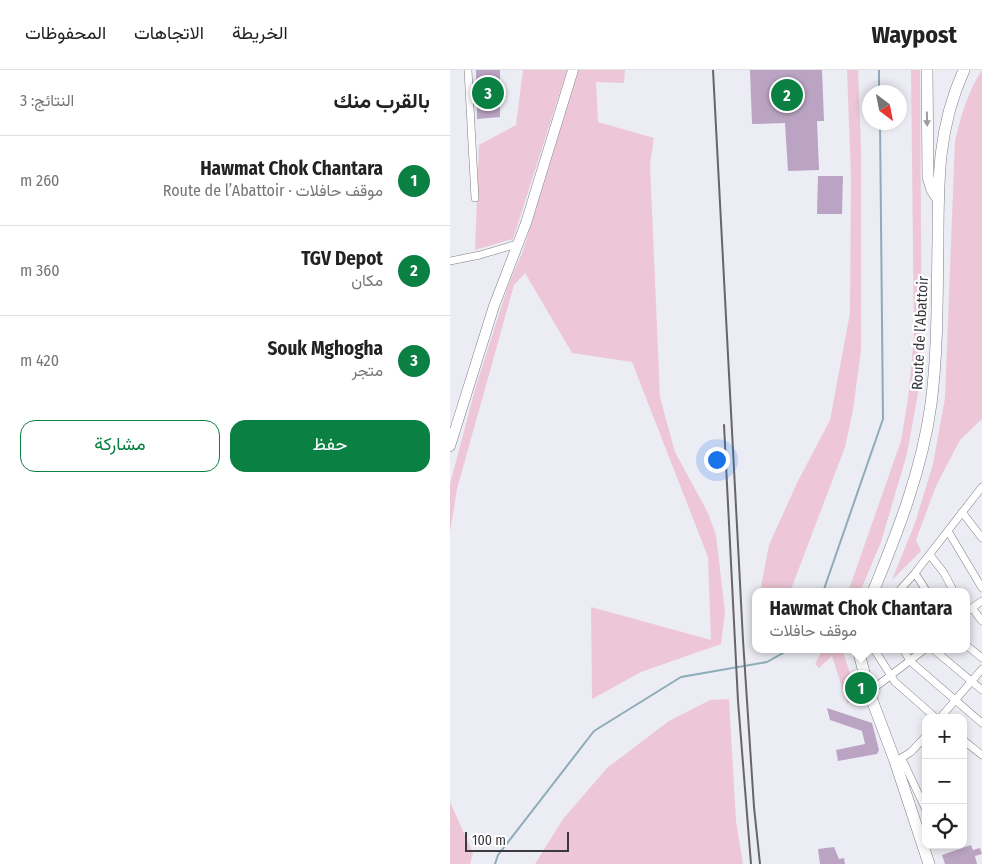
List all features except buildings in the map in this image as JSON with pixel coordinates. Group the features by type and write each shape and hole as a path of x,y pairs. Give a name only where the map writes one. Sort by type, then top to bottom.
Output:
{"main road":[{"path":"450,446 494,306 529,214 573,70"},
{"path":"926,70 928,177 932,190 938,199"},
{"name":"Route de l’Abattoir","path":"875,588 898,530 914,483 931,404 936,347 940,152 946,118 964,70"},
{"path":"859,653 869,692 899,760 929,864"}],"street":[{"path":"468,70 475,198"},
{"path":"450,261 480,255 517,244"},
{"path":"902,588 930,555 982,487"},
{"path":"976,494 982,500"},
{"path":"962,512 982,538"},
{"path":"948,531 982,588"},
{"path":"930,555 944,573 952,588"},
{"path":"915,573 924,588"},
{"path":"970,609 982,601"},
{"path":"970,612 982,621"},
{"path":"970,648 982,658"},
{"path":"876,653 895,682 931,714"},
{"path":"905,653 910,661 982,723"},
{"path":"869,692 920,653"},
{"path":"937,653 982,690"},
{"path":"943,714 982,669"},
{"path":"922,740 911,752 899,760 923,804"},
{"path":"967,743 982,755"}],"shaded area":[{"path":"523,70 567,70 513,239 475,250 479,145 516,125"},
{"path":"578,70 625,70 624,83 596,82 598,122 654,138 650,164 660,397 675,452 708,513 716,535 725,612 721,644 641,672 592,699 591,607 711,640 708,557 632,362 572,353 525,273 514,285 457,489 450,532 450,484 476,386 509,283 523,251"},
{"path":"847,70 858,70 861,148 861,350 853,410 845,447 792,588 761,588 769,545 797,483 830,420 850,313 851,177"},
{"path":"911,70 920,70 922,371 907,454 881,542 862,588 849,588 901,441 908,399 914,338"},
{"path":"982,70 982,419 960,440 936,486 916,540 921,551 892,580 915,523 933,464 945,398 955,141 966,104"},
{"path":"821,653 844,653 859,701 847,703 832,656 819,668 815,664"},
{"path":"729,699 736,821 743,864 535,864 563,819 607,768 669,721 710,700"},
{"path":"450,802 473,853 470,864 450,864"}],"waterway":[{"path":"879,70 879,85"},
{"path":"824,588 883,419 880,130"},
{"path":"495,864 498,855 594,731 681,677 767,662 783,653"}],"railway":[{"path":"713,70 743,640 754,807 760,864"},
{"path":"724,425 738,701 751,864"}],"place":[{"name":"Souk Mghogha","path":"488,93"},
{"name":"TGV Depot","path":"787,95"},
{"name":"Hawmat Chok Chantara","path":"861,688"}]}
